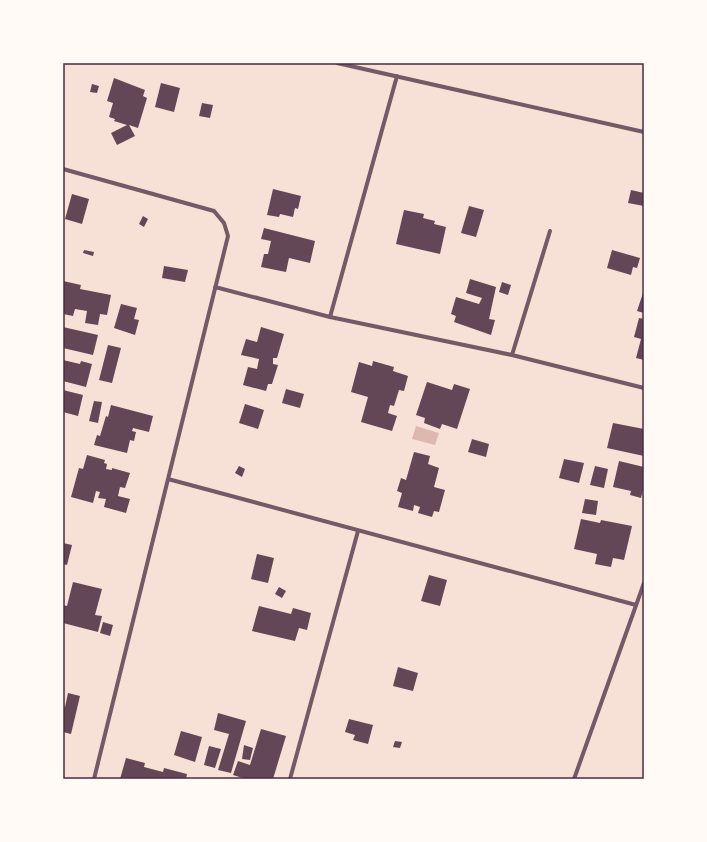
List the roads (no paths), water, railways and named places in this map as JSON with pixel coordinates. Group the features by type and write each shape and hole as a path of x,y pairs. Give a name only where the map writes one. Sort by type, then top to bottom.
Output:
{"street":[{"path":"337,63 644,132"},
{"path":"330,317 397,76"},
{"path":"63,170 214,211 224,222 228,236 94,779"},
{"path":"512,355 550,231"},
{"path":"215,287 330,317 512,355 644,388"},
{"path":"168,479 636,606"},
{"path":"290,779 358,531"},
{"path":"574,779 644,583"}]}
